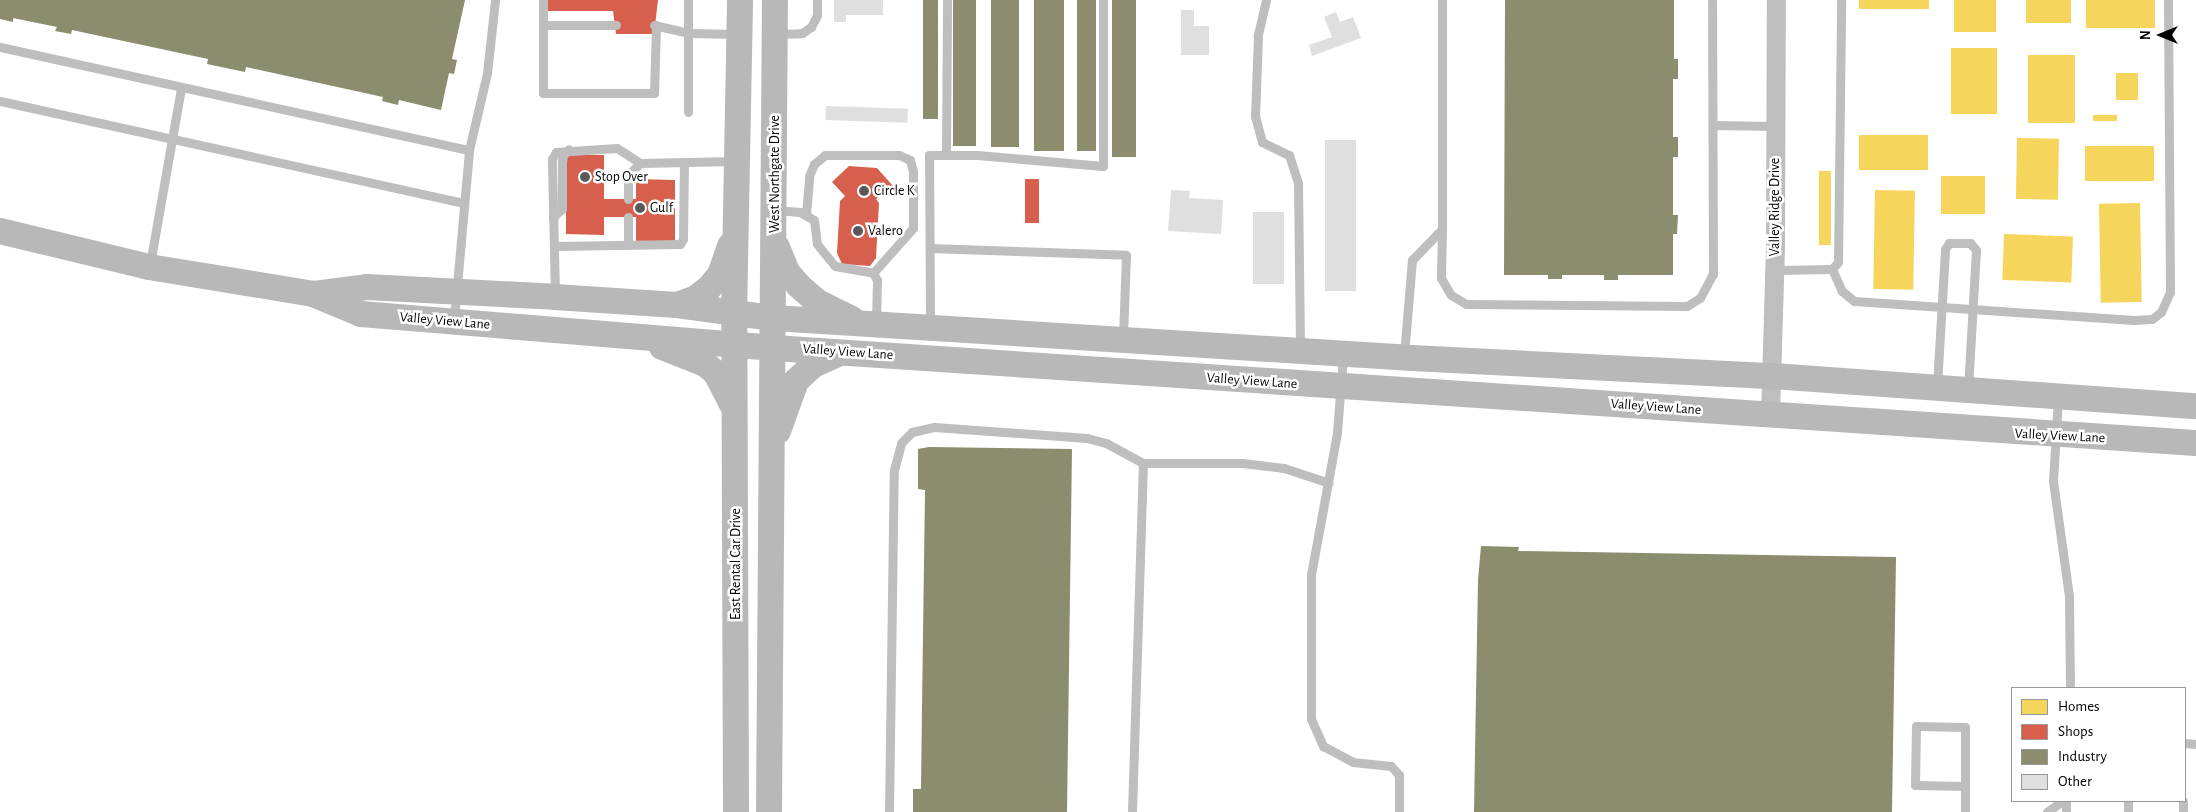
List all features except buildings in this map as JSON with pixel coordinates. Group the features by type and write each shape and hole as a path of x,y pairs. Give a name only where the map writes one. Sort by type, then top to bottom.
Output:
{"main road":[{"path":"734,316 739,174 740,0"},
{"name":"West Northgate Drive","path":"774,348 775,0"},
{"path":"677,305 696,298 720,275 729,257 739,174"},
{"name":"Valley View Lane","path":"0,231 149,267 313,294 361,314 774,348 2055,436 2196,443"},
{"path":"775,242 787,272 816,301 868,324"},
{"name":"Valley View Lane","path":"313,294 367,287 455,294 555,297 677,305 734,316 1344,352 1404,358 1773,376 2196,406"},
{"name":"East Rental Car Drive","path":"734,316 736,812"},
{"path":"630,337 705,364 716,373 735,411"},
{"path":"769,812 771,451 774,348"},
{"path":"771,451 796,382 813,365 844,352"}],"street":[{"name":"Valley Ridge Drive","path":"1770,415 1773,376 1775,270 1776,0"}],"lane":[{"path":"454,322 462,203 469,150 487,73 495,0"},
{"path":"543,0 543,93 654,93 655,25 688,33 740,34"},
{"path":"688,0 688,112"},
{"path":"775,34 802,33 811,27 817,15 817,0"},
{"path":"946,155 947,0"},
{"path":"930,328 929,155 1103,166 1104,0"},
{"path":"1266,0 1258,36 1256,116 1262,142 1289,155 1298,183 1300,350"},
{"path":"1442,0 1441,278 1451,295 1466,304 1687,306 1700,298 1713,274 1714,125 1712,0"},
{"path":"1775,270 1832,268 1838,262 1841,0"},
{"path":"1832,268 1842,291 1854,301 2132,320 2152,319 2161,312 2170,292 2168,0"},
{"path":"543,25 616,25"},
{"path":"0,47 469,150"},
{"path":"149,267 171,139 182,88"},
{"path":"0,101 462,203"},
{"path":"1714,125 1776,126"},
{"path":"555,297 556,246 553,217 552,159 556,152 569,149 617,148 640,163 684,162 739,174"},
{"path":"806,214 809,176 814,164 825,155 899,156 910,160 913,171 913,228 873,273"},
{"path":"556,246 628,242 680,244 680,193 684,162"},
{"path":"630,194 628,175 640,163"},
{"path":"775,210 806,214 816,224 819,249 835,266 873,273 877,280 868,324"},
{"path":"628,242 631,222"},
{"path":"1404,358 1412,260 1442,229"},
{"path":"1937,388 1945,249 1949,243 1970,244 1976,250 1968,390"},
{"path":"930,248 1126,256 1123,340"},
{"path":"1344,352 1329,483 1311,574 1311,719 1323,746 1352,762 1391,766 1399,775 1399,812"},
{"path":"2058,396 2052,480 2069,596 2070,687"},
{"path":"889,812 894,470 901,443 912,432 934,427 1087,438 1106,443 1143,463 1242,463 1284,468 1329,483"},
{"path":"1132,812 1143,463"},
{"path":"1965,786 1914,785 1916,726 1965,727 1965,786 1965,812"},
{"path":"2047,812 2061,802"}],"place":[{"name":"Stop Over","path":"585,177"},
{"name":"Circle K","path":"864,191"},
{"name":"Gulf","path":"640,208"},
{"name":"Valero","path":"858,231"}]}
